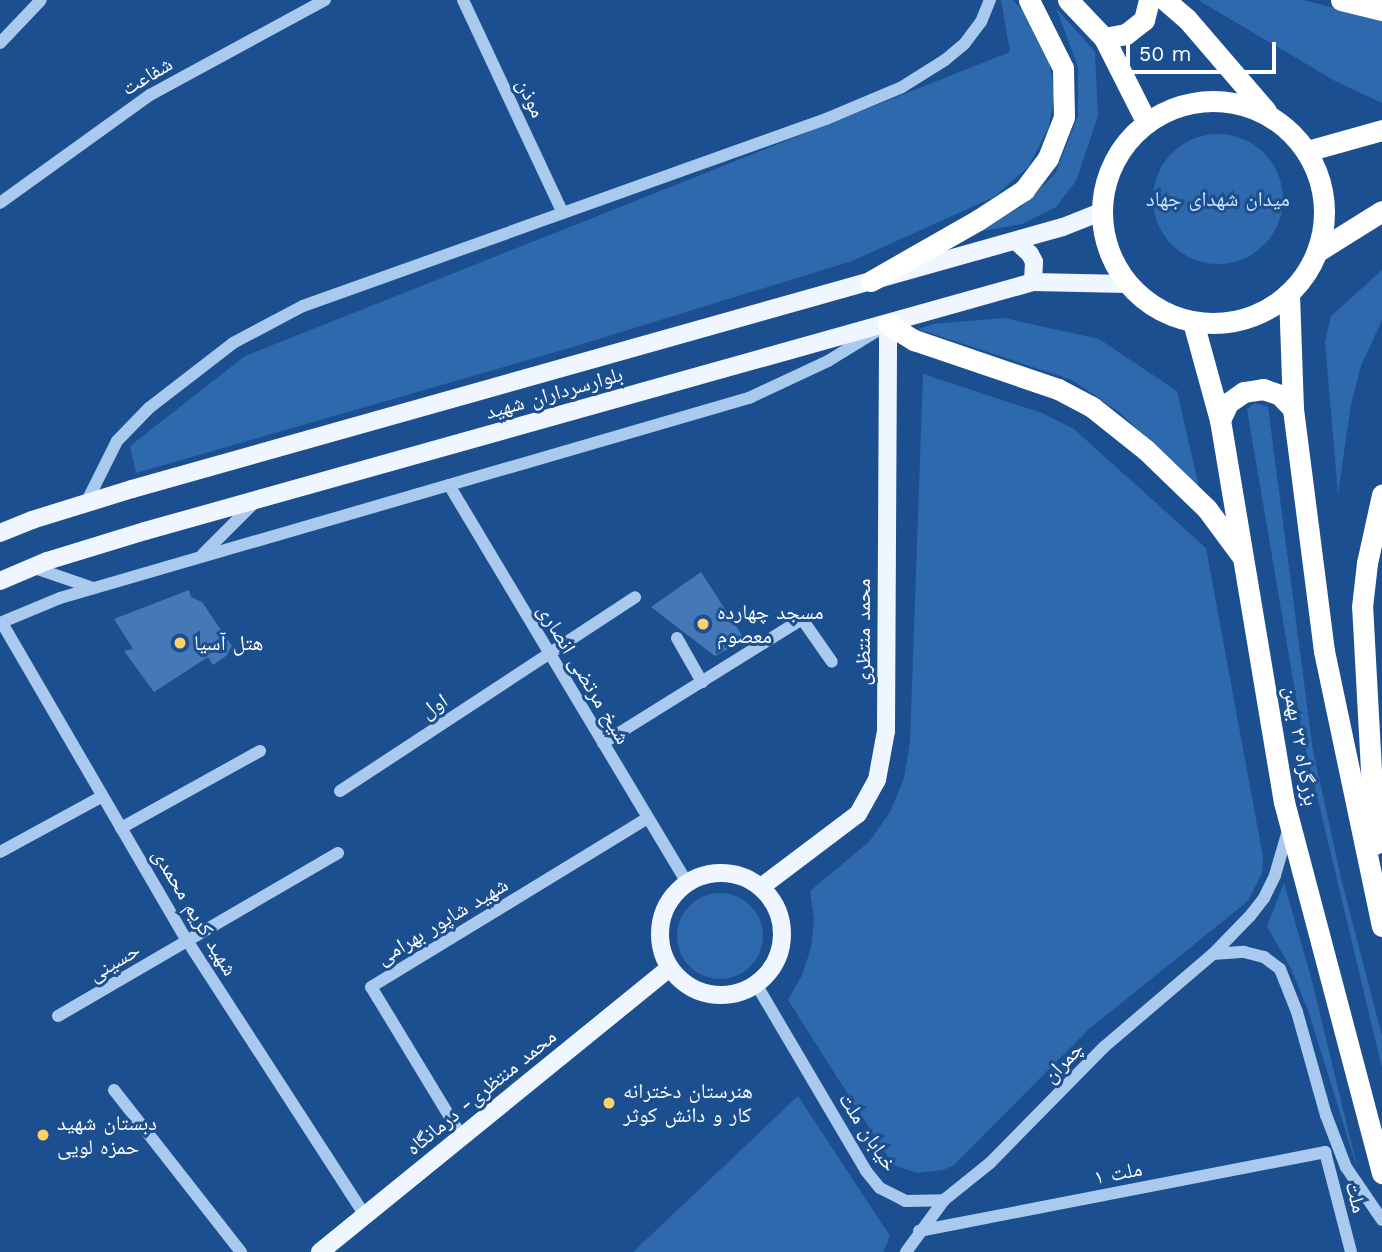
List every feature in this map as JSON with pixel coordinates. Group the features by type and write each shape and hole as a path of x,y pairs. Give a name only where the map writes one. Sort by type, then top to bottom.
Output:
{"highway":[{"path":"871,281 978,220 1024,190 1048,158 1064,117 1063,68 1029,0"},
{"path":"1068,0 1104,38 1147,122"},
{"path":"1104,38 1126,34 1143,20 1149,0"},
{"path":"1165,0 1187,19 1269,115 1290,131 1307,151 1318,174 1324,199 1324,225 1318,251 1306,274 1289,294 1268,309 1245,320 1219,324 1193,322 1168,315 1146,302 1127,284 1108,250 1101,212 1104,186 1113,162 1128,140 1147,122 1169,109 1194,102 1220,100 1246,105 1269,115"},
{"path":"1341,0 1382,10"},
{"path":"1307,151 1382,130"},
{"path":"1318,251 1382,211"},
{"name":"بزرگراه ۲۲ بهمن","path":"1289,294 1293,409 1324,651 1381,923"},
{"name":"بزرگراه ۲۲ بهمن","path":"1193,322 1220,420 1290,824 1382,1173"},
{"path":"888,324 914,340 1058,389 1092,407 1146,450 1206,509 1245,561"},
{"path":"1220,420 1228,403 1244,392 1262,389 1280,395 1293,409"},
{"path":"1381,923 1362,607 1367,563 1382,495"}],"main road":[{"name":"بلوارسرداران شهید","path":"0,533 86,503 1016,241 1101,212"},
{"path":"1016,241 1030,254 1034,262 1033,282"},
{"name":"بلوارسرداران شهید","path":"0,581 32,567 258,499 1033,282 1127,284"},
{"name":"محمد منتظری","path":"761,887 858,814 877,780 886,731 888,324"},
{"path":"725,873 748,878 761,887 779,913 781,945 776,960 756,984 741,991 710,994 681,980 670,968 663,954 661,922 675,894 687,883 701,876 725,873"},
{"name":"محمد منتظری- درمانگاه","path":"320,1252 670,968"}],"street":[{"path":"0,43 41,0"},
{"name":"شفاعت","path":"0,203 150,95 326,0"},
{"name":"موذن","path":"463,0 564,213"},
{"path":"86,503 117,441 149,408 233,343 303,306 826,119 902,87 945,60 965,43 981,22 990,0"},
{"path":"1,623 60,598 93,588 749,398 828,361 888,324"},
{"name":"شیخ مرتضی انصاری","path":"449,485 687,883"},
{"path":"201,557 258,499"},
{"path":"32,567 93,588"},
{"name":"اول","path":"340,791 635,597"},
{"path":"603,743 802,619 832,662"},
{"name":"شهید کریم محمدی","path":"1,623 188,942 365,1216"},
{"path":"677,638 702,682"},
{"path":"121,828 260,751"},
{"path":"0,852 102,797"},
{"name":"شهید شاپور بهرامی","path":"462,1137 371,987 648,818"},
{"name":"چمران","path":"944,1200 990,1163 1104,1047 1213,954 1264,898 1275,875 1290,824"},
{"name":"حسینی","path":"58,1016 338,853"},
{"path":"1213,954 1244,952 1264,957 1280,969 1297,1012 1326,1115 1346,1167 1382,1220"},
{"name":"خیابان ملت","path":"756,984 866,1171 880,1188 905,1201 944,1200"},
{"path":"114,1090 241,1252"},
{"name":"ملت ۱","path":"919,1231 1325,1152"},
{"name":"ملت","path":"1325,1152 1351,1252"},
{"path":"906,1252 944,1200"}],"green space":[{"path":"1001,0 1013,0 1038,27 1048,53 1055,96 1048,129 1028,167 994,197 852,261 566,349 136,473 130,446 245,356 1010,52"},
{"path":"1198,0 1303,0 1382,20 1382,103 1335,81"},
{"path":"1056,8 1095,52 1098,116 1076,181 1056,207 1022,224 975,232 1021,207 1055,174 1078,116 1078,67"},
{"name":"میدان شهدای جهاد","path":"1218,134 1243,139 1264,153 1278,174 1283,199 1278,224 1264,245 1243,259 1218,264 1193,259 1172,245 1158,224 1153,199 1158,174 1172,153 1193,139"},
{"path":"1382,270 1382,320 1361,366 1351,404 1338,494 1325,342 1331,316"},
{"path":"1004,318 1099,339 1177,391 1199,487 1119,412 1072,380 918,329 933,324"},
{"path":"923,374 1042,413 1074,429 1206,548 1263,857 1262,873 1248,901 1088,1030 954,1165 943,1170 917,1173 893,1165 788,1000 802,975 811,948 814,919 810,891 869,842 890,812 904,778 910,742"},
{"path":"1255,403 1268,407 1313,751 1342,882 1382,1036 1382,1068 1302,733 1247,409"},
{"path":"1284,883 1312,981 1358,1171 1308,1010 1291,969 1267,926"},
{"path":"720,893 736,897 750,906 759,920 763,936 759,952 750,966 736,975 720,979 704,975 690,966 681,952 677,936 681,920 690,906 704,897"},
{"path":"798,1096 890,1236 883,1252 633,1252"}],"building":[{"name":"مسجد چهارده معصوم","path":"701,572 745,640 715,656 651,607"},
{"name":"هتل آسیا","path":"189,590 191,597 202,602 232,646 226,656 213,665 208,657 154,692 124,651 133,649 114,619"}],"place":[{"name":"مسجد چهارده معصوم","path":"703,624"},
{"name":"هتل آسیا","path":"180,643"},
{"name":"هنرستان دخترانه کار و دانش کوثر","path":"609,1103"},
{"name":"دبستان شهید حمزه لویی","path":"43,1135"}]}
